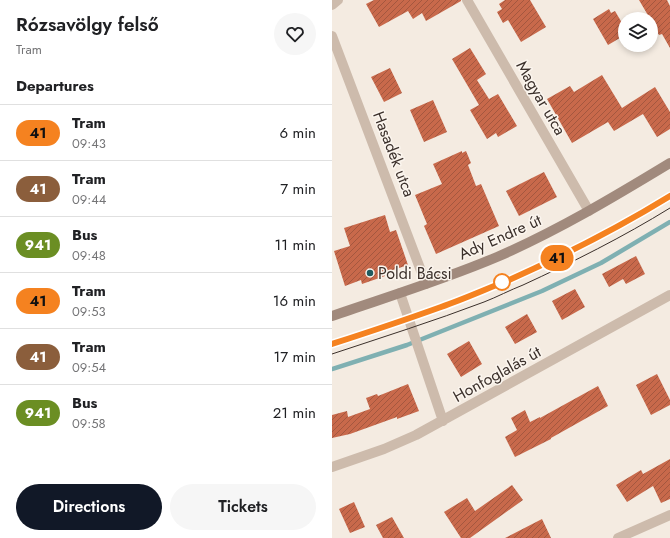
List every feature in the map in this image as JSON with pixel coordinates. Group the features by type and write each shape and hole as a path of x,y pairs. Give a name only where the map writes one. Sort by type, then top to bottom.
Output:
{"street":[{"path":"332,5 338,0"},
{"name":"Magyar utca","path":"467,0 589,211"},
{"name":"Hasadék utca","path":"332,36 426,284"},
{"name":"Ady Endre út","path":"332,316 426,284 497,257 562,226 670,163"},
{"path":"400,293 444,421"},
{"name":"Honfoglalás út","path":"332,467 384,449 444,421 670,295"},
{"path":"618,538 670,515"}],"building":[{"path":"374,0 461,1 426,21 422,13 413,19 408,11 379,27 366,4"},
{"path":"505,0 530,0 546,27 521,42 508,20 503,23 497,12 502,9 499,4"},
{"path":"639,0 667,0 670,6 670,48 662,34 659,35 658,33 658,12 646,12"},
{"path":"609,9 611,13 615,11 618,16 618,39 608,45 593,19"},
{"path":"470,48 486,74 477,80 489,99 498,94 517,126 498,137 496,133 487,139 470,110 479,105 452,59"},
{"path":"390,68 402,93 384,102 371,77"},
{"path":"602,75 622,108 655,87 670,112 670,129 657,137 643,114 614,131 608,122 572,143 547,99 570,86 574,92"},
{"path":"433,100 447,132 424,142 410,110"},
{"path":"462,151 462,153 466,151 471,163 468,165 476,186 481,184 499,226 436,254 424,226 427,224 415,195 442,184 433,164"},
{"path":"544,172 557,197 519,216 506,191"},
{"path":"385,215 390,232 396,230 408,265 384,273 385,276 362,284 361,280 345,286 334,251 350,246 344,228"},
{"path":"636,256 645,274 626,284 623,279 609,287 602,274"},
{"path":"575,289 585,307 562,320 552,301"},
{"path":"527,314 537,332 515,344 505,327"},
{"path":"469,341 482,364 461,377 447,354"},
{"path":"657,374 670,400 670,405 651,415 636,385"},
{"path":"408,384 419,411 397,419 397,417 350,434 332,438 332,415 347,411 348,417 370,409 366,398 377,394 378,396"},
{"path":"598,386 608,406 551,439 515,457 505,437 517,430 511,418 525,410 530,422"},
{"path":"670,459 670,499 661,503 653,486 627,502 616,485 641,470 643,474"},
{"path":"512,485 523,500 470,538 461,538 444,512 467,498 475,511"},
{"path":"354,502 365,527 350,533 339,509"},
{"path":"392,517 404,538 383,538 376,525"},
{"path":"542,519 551,538 505,538"}],"waterway":[{"path":"332,369 407,345 542,291 601,263 670,222"}],"tram line":[{"path":"332,344 388,326 481,292 598,238 670,196"},
{"name":"41","path":"332,344 443,307 539,267 589,243 670,196"},
{"path":"332,354 494,298 598,249 670,208"}],"place":[{"name":"Poldi Bácsi","path":"370,273"}]}
